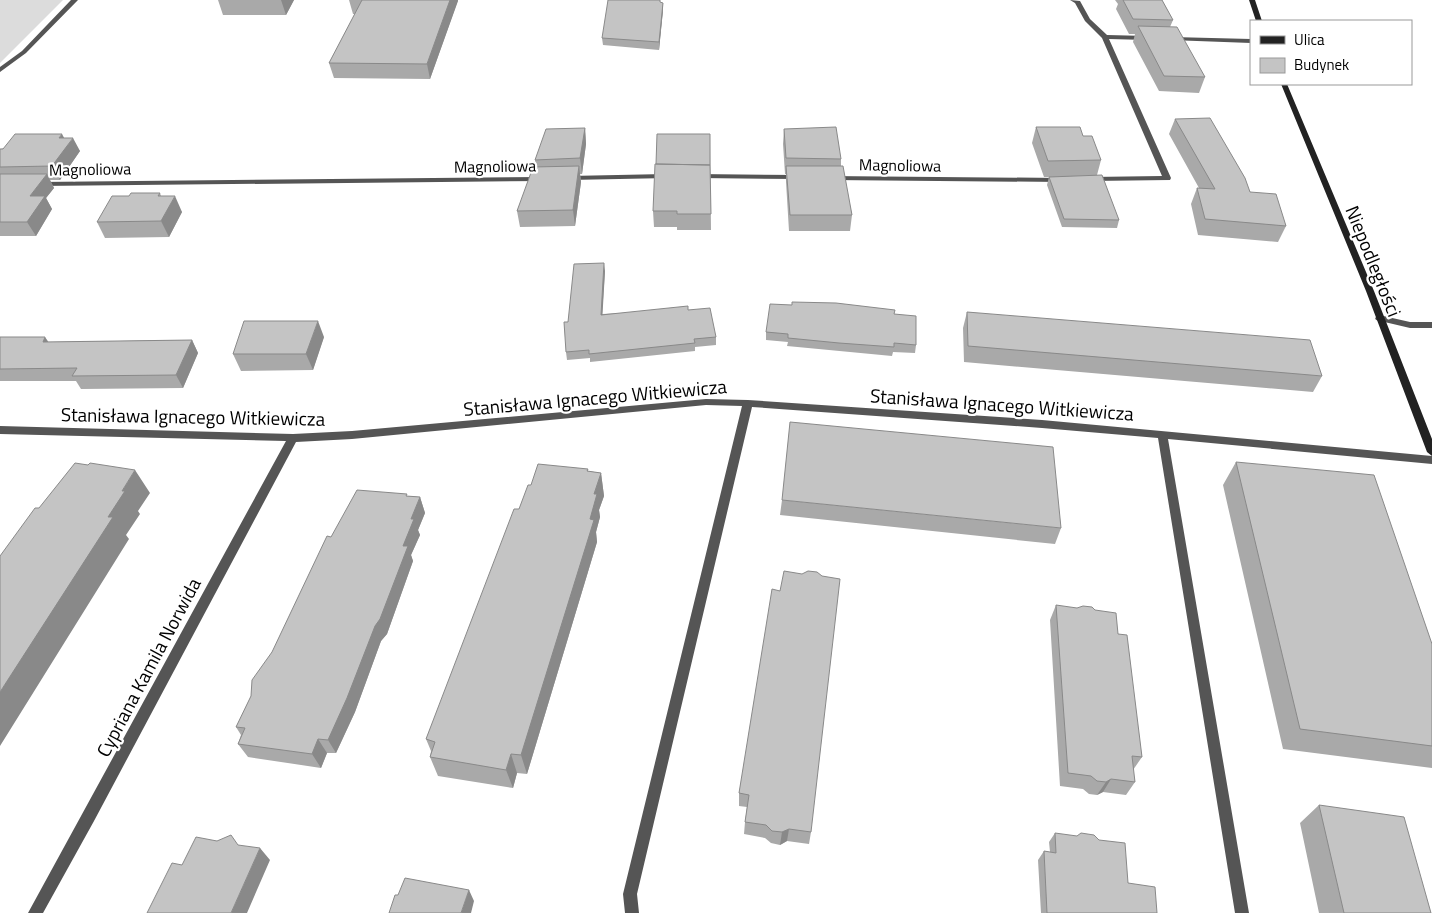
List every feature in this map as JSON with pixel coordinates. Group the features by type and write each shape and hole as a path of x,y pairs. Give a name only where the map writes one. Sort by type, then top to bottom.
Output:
{"street":[{"path":"0,70 24,52 75,0"},
{"path":"1073,0 1078,2 1088,20 1105,37 1167,178 1079,180"},
{"path":"1252,0 1259,20"},
{"path":"1105,37 1153,38"},
{"path":"1163,38 1250,41"},
{"name":"Niepodległości","path":"1284,85 1370,291 1432,452"},
{"name":"Magnoliowa","path":"562,178 672,176"},
{"path":"692,176 811,178"},
{"name":"Magnoliowa","path":"821,178 1069,180"},
{"name":"Magnoliowa","path":"29,184 552,179"},
{"path":"1379,318 1410,325 1432,325"},
{"name":"Stanisława Ignacego Witkiewicza","path":"0,430 294,438 362,435 706,402 748,403 1162,435 1432,460"},
{"path":"632,913 630,894 748,403"},
{"path":"1162,435 1242,913"},
{"name":"Cypriana Kamila Norwida","path":"35,913 294,438"}],"shaded area":[{"path":"0,0 63,0 0,63"}],"building":[{"path":"362,0 450,0 427,64 329,63"},
{"path":"608,0 660,0 663,3 659,42 602,38"},
{"path":"1123,0 1162,0 1173,20 1133,19"},
{"path":"1138,26 1177,27 1205,77 1164,76"},
{"path":"1210,118 1245,178 1250,192 1276,194 1286,226 1205,219 1197,188 1215,189 1175,119"},
{"path":"836,127 841,159 786,158 784,129"},
{"path":"1036,127 1080,127 1083,136 1092,136 1101,160 1048,161"},
{"path":"585,128 580,158 535,160 546,129"},
{"path":"15,134 62,134 59,138 73,138 52,166 0,167 0,149 3,149"},
{"path":"657,134 710,134 710,165 656,164"},
{"path":"655,164 710,165 711,214 677,214 677,211 653,211"},
{"path":"579,166 573,210 517,211 533,167"},
{"path":"786,166 843,166 852,215 790,215"},
{"path":"0,174 47,174 30,196 45,196 27,222 0,222"},
{"path":"1102,175 1119,220 1064,219 1049,177"},
{"path":"131,193 160,193 158,196 175,196 161,221 97,222 112,196 129,196"},
{"path":"604,263 601,315 688,306 688,310 710,308 716,337 694,339 695,343 589,354 589,350 566,352 564,322 568,322 574,264"},
{"path":"792,302 836,303 895,310 894,314 916,316 916,345 894,343 894,347 839,343 788,338 788,334 766,332 770,304 792,305"},
{"path":"967,312 1310,340 1322,376 968,346"},
{"path":"244,321 318,321 306,354 233,354"},
{"path":"0,337 45,337 43,342 192,340 176,375 72,376 77,368 0,369"},
{"path":"790,422 1053,447 1061,528 782,500"},
{"path":"1236,462 1374,475 1432,644 1432,746 1300,729"},
{"path":"75,463 88,465 90,463 135,470 122,491 125,491 108,517 113,517 0,692 0,556 35,508 39,508"},
{"path":"538,464 588,469 587,471 601,473 594,494 597,494 590,519 594,520 521,755 511,754 506,770 430,757 435,742 426,739 514,509 519,509 528,485 531,485"},
{"path":"357,490 407,494 406,496 420,497 411,519 414,519 403,546 408,546 380,619 375,626 347,698 328,740 318,739 312,754 238,744 245,728 236,727 251,696 252,680 272,652 327,536 331,537"},
{"path":"784,571 802,574 808,571 817,572 822,576 840,579 811,832 789,829 782,832 772,831 766,825 745,822 749,795 739,793 772,589 780,591"},
{"path":"1056,605 1077,608 1083,606 1092,607 1095,610 1116,613 1118,634 1127,635 1142,757 1132,756 1135,782 1111,779 1106,782 1097,781 1091,776 1068,773"},
{"path":"1319,805 1404,817 1431,913 1344,913"},
{"path":"1055,833 1077,836 1081,833 1094,835 1099,840 1125,843 1128,883 1155,887 1157,913 1047,913 1044,851 1056,853"},
{"path":"231,835 238,845 260,848 231,913 147,913 172,863 182,865 196,837 217,841"},
{"path":"405,878 469,890 461,913 389,913 395,895 398,895"}]}
